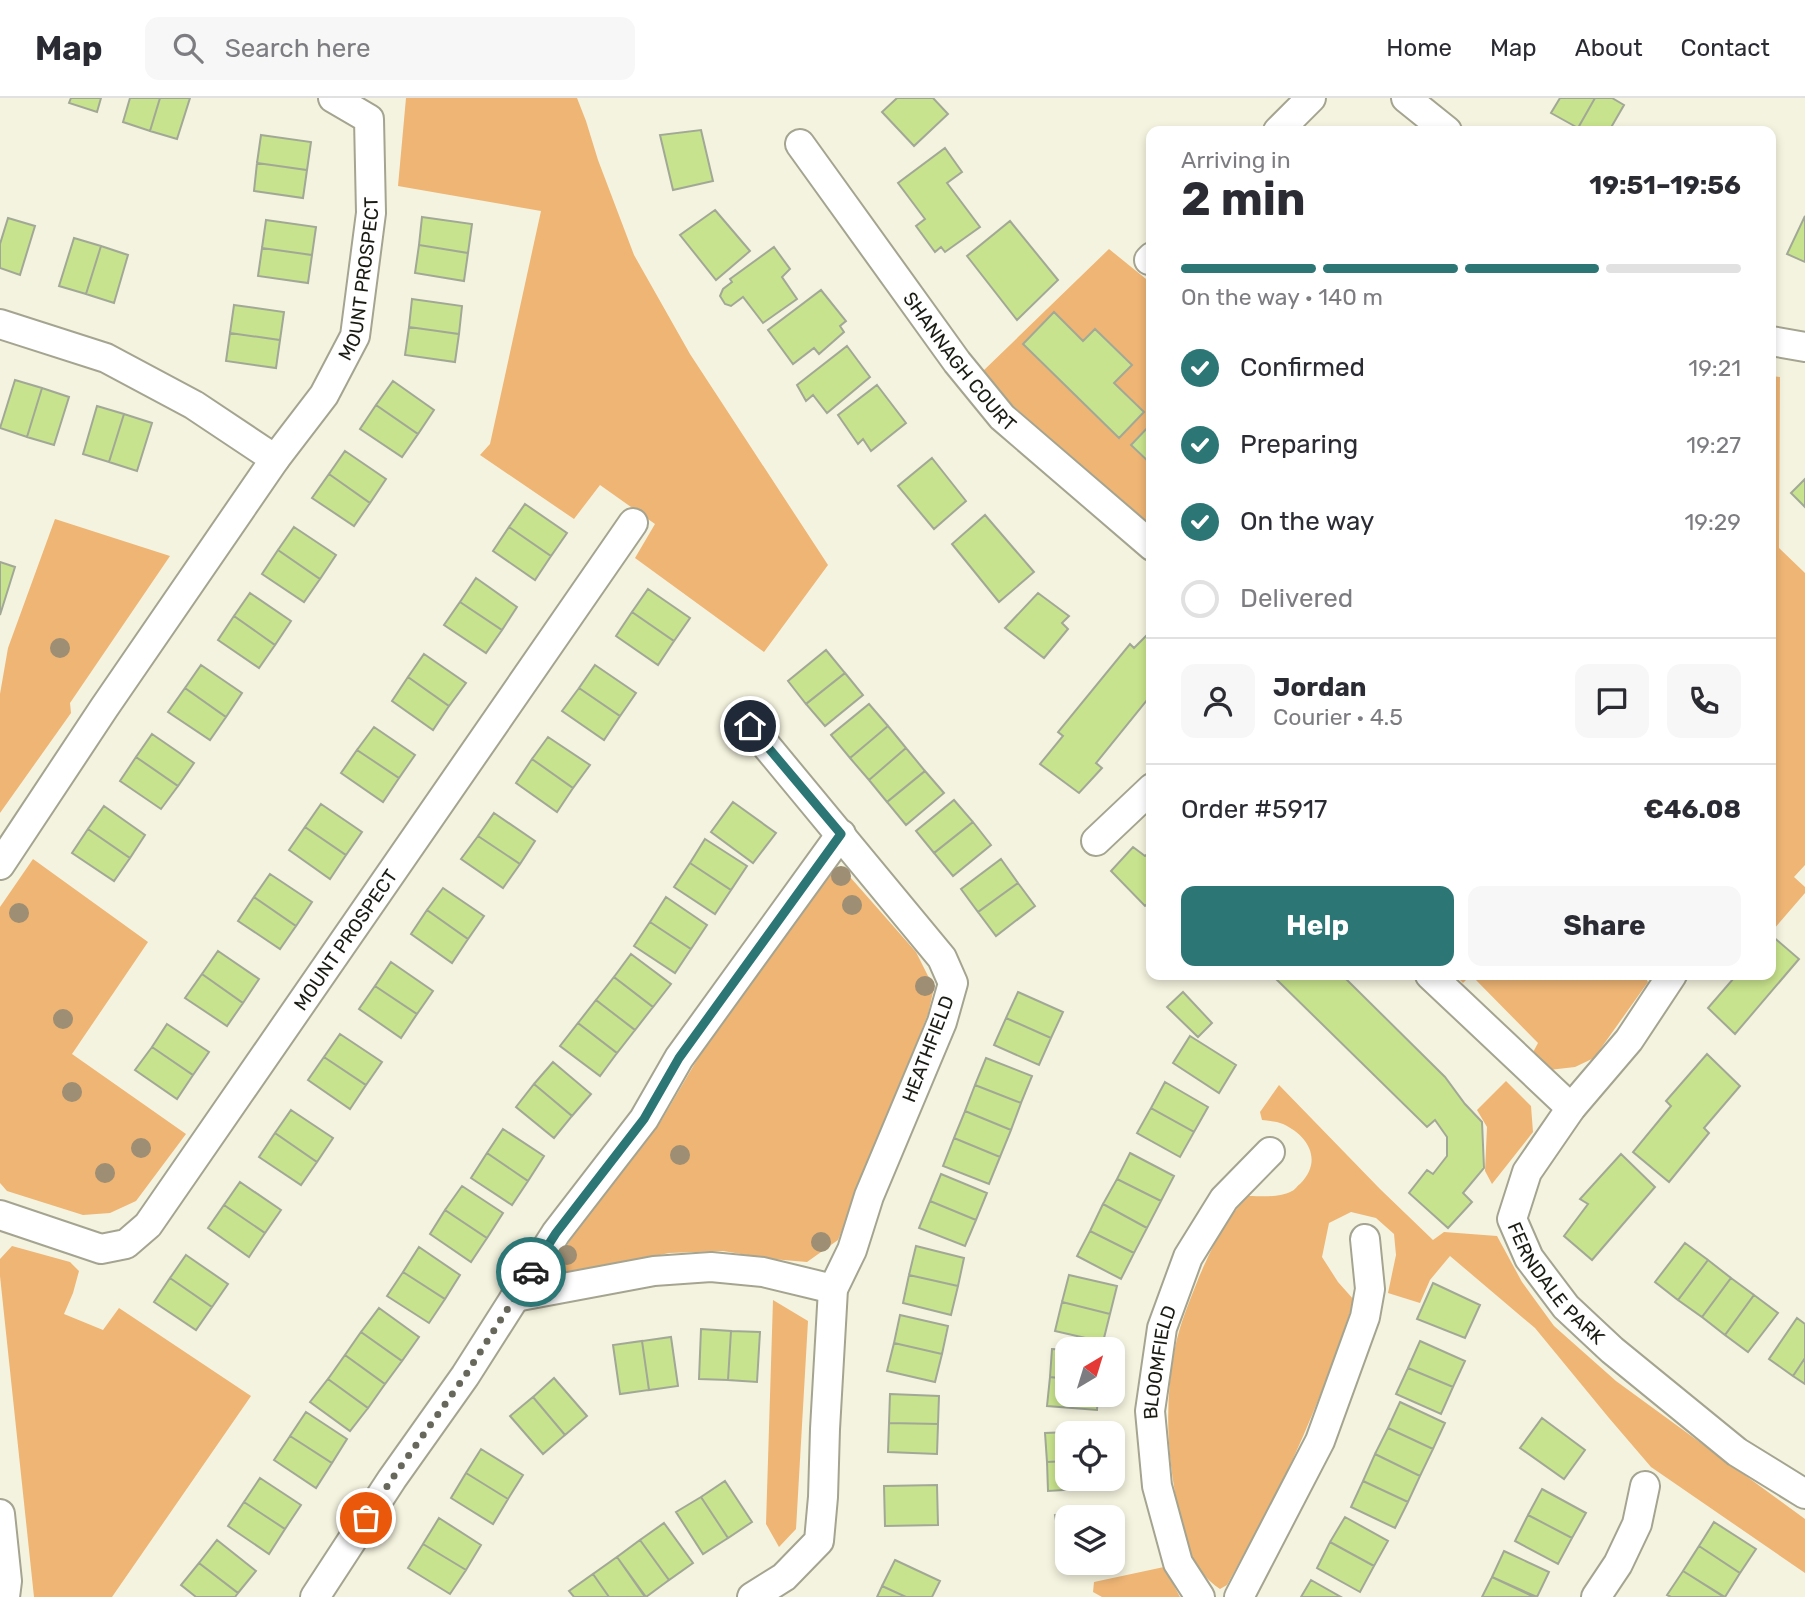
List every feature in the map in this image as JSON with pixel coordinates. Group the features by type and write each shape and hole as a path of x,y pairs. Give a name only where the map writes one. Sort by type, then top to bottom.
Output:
{"street":[{"name":"MOUNT PROSPECT","path":"0,864 275,459 324,395 355,336 371,213 369,119 333,98"},
{"path":"1283,126 1311,98"},
{"path":"1406,98 1441,126"},
{"name":"SHANNAGH COURT","path":"800,144 957,362 1002,417 1146,541"},
{"path":"0,324 106,358 194,405 275,459"},
{"path":"1776,342 1805,347"},
{"name":"MOUNT PROSPECT","path":"0,1215 101,1249 126,1244 148,1225 634,523"},
{"name":"HEATHFIELD","path":"750,726 942,958 953,983 942,1022 869,1196 852,1250 833,1289 819,1541 784,1577 752,1597"},
{"path":"1096,841 1146,794"},
{"path":"316,1597 392,1479 465,1376 556,1233 644,1119 679,1058 841,834"},
{"path":"1435,980 1571,1108"},
{"name":"FERNDALE PARK","path":"1669,980 1629,1040 1571,1108 1527,1172 1512,1219 1529,1258 1566,1307 1612,1350 1737,1452 1805,1494"},
{"name":"BLOOMFIELD","path":"1200,1597 1178,1563 1157,1486 1150,1411 1162,1328 1188,1257 1224,1199 1270,1152"},
{"path":"1239,1597 1320,1441 1365,1317 1370,1289 1365,1240"},
{"path":"515,1297 654,1271 711,1267 763,1272 833,1289"},
{"path":"1596,1597 1618,1564 1637,1524 1645,1486"},
{"path":"0,1514 7,1581 5,1597"}],"shaded area":[{"path":"406,98 577,98 634,255 690,354 828,565 764,652 635,558 655,524 600,485 574,519 480,455 490,444 541,211 398,186"},
{"path":"1109,249 1146,279 1146,525 1009,402 982,372"},
{"path":"1776,377 1780,377 1779,548 1805,573 1805,865 1794,877 1805,887 1805,893 1776,927"},
{"path":"55,519 170,556 70,703 71,713 0,813 0,694 8,648"},
{"path":"33,859 148,942 72,1054 186,1134 136,1201 110,1213 83,1215 7,1191 0,1183 0,907"},
{"path":"843,869 916,952 934,988 928,1014 838,1240 807,1262 723,1251 669,1253 567,1275 556,1264 577,1228 661,1121 701,1053 832,872"},
{"path":"1476,980 1648,982 1594,1058 1575,1067 1549,1070 1531,1056 1538,1043"},
{"path":"1506,1081 1531,1106 1533,1132 1492,1184 1485,1171 1487,1127 1477,1110"},
{"path":"1279,1085 1433,1240 1444,1232 1497,1236 1522,1282 1554,1326 1616,1381 1805,1519 1805,1573 1651,1467 1535,1328 1450,1256 1430,1280 1420,1303 1388,1293 1396,1255 1394,1234 1376,1218 1351,1212 1329,1223 1322,1257 1354,1300 1330,1369 1283,1480 1227,1585 1220,1589 1210,1581 1196,1565 1192,1555 1175,1492 1168,1430 1169,1389 1182,1321 1199,1277 1226,1224 1249,1196 1276,1196 1287,1193 1300,1184 1311,1167 1310,1150 1300,1135 1281,1123 1262,1120 1260,1112"},
{"path":"12,1246 70,1262 79,1271 64,1314 103,1330 119,1308 251,1396 112,1597 34,1597 0,1276 0,1259"},
{"path":"773,1300 808,1321 796,1529 779,1547 766,1524"},
{"path":"1164,1567 1180,1597 1102,1597 1093,1592 1094,1582"}],"building":[{"path":"71,98 101,98 97,112 69,103"},
{"path":"130,98 160,98 150,131 123,122"},
{"path":"160,98 190,98 177,139 150,131"},
{"path":"897,98 933,98 948,114 914,146 882,112"},
{"path":"1560,98 1595,98 1579,126 1551,113"},
{"path":"1595,98 1612,98 1624,105 1612,126 1579,126"},
{"path":"701,130 713,181 673,190 660,135"},
{"path":"261,135 311,142 307,170 257,163"},
{"path":"945,148 962,172 947,183 980,227 945,252 941,247 935,252 916,226 925,219 898,183"},
{"path":"257,163 307,170 303,198 254,191"},
{"path":"715,210 750,251 716,280 680,235"},
{"path":"1805,216 1805,262 1787,254"},
{"path":"422,217 472,224 468,253 419,245"},
{"path":"8,218 35,226 20,275 0,268 0,244"},
{"path":"266,220 316,227 312,255 262,248"},
{"path":"1010,221 1058,280 1017,320 967,256"},
{"path":"74,238 101,246 86,294 59,286"},
{"path":"419,245 468,253 464,281 415,273"},
{"path":"101,246 128,255 114,303 86,294"},
{"path":"774,247 790,269 782,277 797,299 763,323 743,297 731,306 725,304 720,296 723,289 732,282 730,279"},
{"path":"262,248 312,255 308,283 258,276"},
{"path":"821,290 846,321 840,326 844,332 819,354 814,348 793,364 768,330"},
{"path":"412,299 462,306 459,334 409,327"},
{"path":"234,305 284,312 280,340 230,333"},
{"path":"1054,312 1083,341 1095,329 1132,365 1114,383 1144,412 1119,438 1023,344"},
{"path":"409,327 459,334 455,362 405,355"},
{"path":"230,333 280,340 276,368 226,361"},
{"path":"847,346 870,377 827,413 813,395 806,401 797,385"},
{"path":"15,380 42,388 27,437 0,428"},
{"path":"393,381 434,410 418,434 376,405"},
{"path":"877,385 906,423 871,451 863,439 858,444 838,415"},
{"path":"42,388 69,397 54,445 27,437"},
{"path":"376,405 418,434 402,457 360,429"},
{"path":"97,406 124,414 109,462 83,454"},
{"path":"124,414 152,423 137,471 109,462"},
{"path":"1146,429 1146,459 1131,445"},
{"path":"345,451 386,479 370,503 329,474"},
{"path":"932,458 966,501 934,529 898,486"},
{"path":"329,474 370,503 354,526 312,498"},
{"path":"1805,479 1805,507 1791,493"},
{"path":"525,504 567,533 551,556 509,527"},
{"path":"985,515 1034,572 999,602 952,544"},
{"path":"294,527 336,555 320,579 278,550"},
{"path":"509,527 551,556 535,580 493,551"},
{"path":"278,550 320,579 304,602 262,574"},
{"path":"0,562 15,567 0,615"},
{"path":"476,578 517,607 502,630 460,602"},
{"path":"648,589 690,618 674,641 632,612"},
{"path":"250,593 291,621 275,645 234,616"},
{"path":"1038,593 1069,616 1062,623 1068,629 1044,658 1005,628"},
{"path":"460,602 502,630 486,653 444,625"},
{"path":"632,612 674,641 658,665 616,636"},
{"path":"234,616 275,645 259,668 218,640"},
{"path":"1146,636 1146,701 1096,763 1102,768 1079,793 1040,764 1063,736 1058,732 1130,644 1134,648"},
{"path":"826,650 845,673 806,704 788,681"},
{"path":"424,654 466,683 449,706 408,677"},
{"path":"201,665 242,693 226,717 185,688"},
{"path":"595,665 636,693 620,716 579,688"},
{"path":"845,673 863,695 825,726 806,704"},
{"path":"408,677 449,706 433,730 392,701"},
{"path":"185,688 226,717 210,740 168,712"},
{"path":"579,688 620,716 604,740 562,711"},
{"path":"869,704 888,726 850,758 831,735"},
{"path":"888,726 906,748 869,780 850,758"},
{"path":"374,727 415,755 399,778 357,750"},
{"path":"152,734 194,763 178,786 136,757"},
{"path":"548,737 590,765 573,788 532,759"},
{"path":"906,748 925,771 887,802 869,780"},
{"path":"357,750 399,778 383,802 341,773"},
{"path":"136,757 178,786 161,809 120,781"},
{"path":"532,759 573,788 557,812 516,783"},
{"path":"925,771 944,793 906,825 887,802"},
{"path":"954,800 973,822 934,853 916,831"},
{"path":"733,802 776,833 753,863 711,832"},
{"path":"321,804 362,832 346,855 305,827"},
{"path":"104,806 145,835 130,858 88,829"},
{"path":"494,813 535,841 520,864 478,836"},
{"path":"973,822 991,845 953,876 934,853"},
{"path":"305,827 346,855 330,879 289,850"},
{"path":"88,829 130,858 114,881 72,853"},
{"path":"478,836 520,864 503,888 461,859"},
{"path":"705,839 747,866 731,890 690,863"},
{"path":"1133,847 1146,855 1146,905 1145,906 1111,871"},
{"path":"1001,859 1018,883 978,912 961,889"},
{"path":"690,863 731,890 715,914 674,887"},
{"path":"270,874 312,902 296,926 254,897"},
{"path":"1018,883 1035,906 996,936 978,912"},
{"path":"443,888 484,916 468,939 427,910"},
{"path":"254,897 296,926 280,949 238,921"},
{"path":"666,897 707,925 691,949 650,922"},
{"path":"427,910 468,939 452,963 411,934"},
{"path":"650,922 691,949 675,973 634,946"},
{"path":"1776,939 1799,959 1735,1034 1708,1008 1732,980 1776,980"},
{"path":"218,951 259,979 243,1003 202,974"},
{"path":"631,954 671,984 653,1007 614,977"},
{"path":"391,962 433,991 417,1014 375,986"},
{"path":"202,974 243,1003 227,1026 185,998"},
{"path":"614,977 653,1007 635,1030 596,1000"},
{"path":"1277,980 1347,980 1445,1077 1482,1122 1484,1168 1463,1193 1472,1202 1448,1228 1409,1193 1427,1170 1433,1174 1447,1156 1447,1137 1435,1120 1427,1127"},
{"path":"375,986 417,1014 401,1038 359,1009"},
{"path":"1018,992 1063,1012 1051,1038 1006,1018"},
{"path":"1183,992 1212,1023 1198,1037 1167,1007"},
{"path":"596,1000 635,1030 617,1053 578,1023"},
{"path":"1006,1018 1051,1038 1039,1065 994,1045"},
{"path":"578,1023 617,1053 600,1076 560,1046"},
{"path":"167,1024 209,1052 193,1075 152,1047"},
{"path":"340,1034 382,1062 366,1085 324,1057"},
{"path":"1190,1036 1236,1065 1219,1093 1173,1063"},
{"path":"152,1047 193,1075 177,1099 135,1070"},
{"path":"1707,1054 1740,1086 1704,1128 1709,1133 1669,1182 1633,1152 1671,1106 1666,1101"},
{"path":"324,1057 366,1085 350,1109 308,1080"},
{"path":"986,1058 1032,1076 1021,1103 975,1085"},
{"path":"553,1062 591,1094 572,1116 534,1084"},
{"path":"1165,1082 1208,1107 1194,1132 1151,1108"},
{"path":"534,1084 572,1116 554,1138 516,1107"},
{"path":"975,1085 1021,1103 1011,1130 965,1111"},
{"path":"1151,1108 1194,1132 1180,1157 1137,1133"},
{"path":"291,1110 333,1138 317,1162 275,1133"},
{"path":"965,1111 1011,1130 1000,1157 954,1138"},
{"path":"503,1129 544,1156 528,1181 487,1153"},
{"path":"275,1133 317,1162 301,1185 259,1157"},
{"path":"954,1138 1000,1157 989,1184 943,1166"},
{"path":"487,1153 528,1181 512,1205 471,1178"},
{"path":"1130,1153 1174,1176 1161,1201 1117,1179"},
{"path":"1621,1154 1655,1187 1592,1260 1564,1236 1588,1204 1580,1199"},
{"path":"941,1174 987,1193 976,1220 930,1201"},
{"path":"1117,1179 1161,1201 1147,1228 1103,1204"},
{"path":"240,1182 281,1210 265,1233 224,1205"},
{"path":"462,1186 503,1213 487,1238 445,1210"},
{"path":"930,1201 976,1220 965,1246 919,1228"},
{"path":"1103,1204 1147,1228 1134,1253 1090,1231"},
{"path":"224,1205 265,1233 249,1257 208,1228"},
{"path":"445,1210 487,1238 471,1262 430,1234"},
{"path":"1090,1231 1134,1253 1121,1279 1077,1256"},
{"path":"1685,1243 1708,1260 1678,1300 1655,1282"},
{"path":"916,1246 964,1258 958,1286 909,1275"},
{"path":"419,1247 460,1275 445,1299 403,1272"},
{"path":"186,1255 228,1284 212,1307 170,1278"},
{"path":"1708,1260 1731,1278 1702,1317 1678,1300"},
{"path":"403,1272 445,1299 429,1323 387,1296"},
{"path":"909,1275 958,1286 951,1315 903,1303"},
{"path":"1069,1275 1117,1286 1110,1314 1062,1302"},
{"path":"170,1278 212,1307 196,1330 154,1302"},
{"path":"1731,1278 1754,1295 1725,1335 1702,1317"},
{"path":"1433,1283 1480,1305 1465,1338 1417,1319"},
{"path":"1754,1295 1778,1313 1748,1352 1725,1335"},
{"path":"1062,1302 1110,1314 1104,1337 1081,1337 1055,1331"},
{"path":"379,1308 419,1337 402,1361 361,1332"},
{"path":"900,1315 948,1326 942,1354 894,1343"},
{"path":"1797,1318 1805,1324 1805,1358 1793,1376 1769,1359"},
{"path":"701,1329 731,1331 728,1380 699,1379"},
{"path":"731,1331 760,1332 757,1382 728,1380"},
{"path":"361,1332 402,1361 385,1384 345,1355"},
{"path":"671,1337 678,1386 649,1390 642,1341"},
{"path":"642,1341 649,1390 620,1394 613,1345"},
{"path":"1420,1341 1465,1361 1453,1387 1408,1368"},
{"path":"894,1343 942,1354 935,1382 887,1371"},
{"path":"1052,1349 1055,1349 1055,1378 1050,1377"},
{"path":"345,1355 385,1384 368,1408 328,1379"},
{"path":"1805,1358 1805,1384 1793,1376"},
{"path":"1408,1368 1453,1387 1441,1414 1396,1394"},
{"path":"1050,1377 1055,1378 1055,1407 1047,1406"},
{"path":"554,1378 587,1416 565,1435 533,1397"},
{"path":"328,1379 368,1408 350,1431 310,1402"},
{"path":"890,1394 939,1396 938,1424 889,1423"},
{"path":"533,1397 565,1435 543,1454 510,1416"},
{"path":"1400,1402 1445,1423 1433,1449 1388,1428"},
{"path":"1060,1407 1097,1407 1097,1410"},
{"path":"306,1412 347,1439 332,1463 290,1436"},
{"path":"1542,1418 1585,1450 1564,1479 1520,1448"},
{"path":"889,1423 938,1424 937,1454 888,1452"},
{"path":"1388,1428 1433,1449 1420,1476 1375,1454"},
{"path":"1045,1433 1055,1433 1055,1462 1047,1462"},
{"path":"290,1436 332,1463 316,1488 274,1460"},
{"path":"481,1449 523,1475 508,1499 466,1473"},
{"path":"1375,1454 1420,1476 1408,1502 1363,1481"},
{"path":"1047,1462 1055,1462 1055,1491 1048,1491"},
{"path":"466,1473 508,1499 493,1524 451,1498"},
{"path":"260,1478 301,1505 285,1529 244,1502"},
{"path":"725,1481 752,1522 728,1538 701,1497"},
{"path":"1363,1481 1408,1502 1395,1528 1351,1507"},
{"path":"937,1485 938,1525 885,1526 884,1486"},
{"path":"1542,1489 1586,1513 1572,1538 1528,1515"},
{"path":"701,1497 728,1538 703,1554 676,1512"},
{"path":"244,1502 285,1529 269,1554 228,1526"},
{"path":"1528,1515 1572,1538 1558,1564 1515,1541"},
{"path":"1345,1517 1388,1541 1374,1566 1330,1542"},
{"path":"439,1518 481,1545 466,1570 423,1544"},
{"path":"1714,1522 1756,1549 1740,1573 1699,1546"},
{"path":"664,1523 693,1563 669,1580 640,1540"},
{"path":"217,1540 256,1571 238,1593 199,1563"},
{"path":"640,1540 669,1580 646,1597 617,1557"},
{"path":"1330,1542 1374,1566 1360,1592 1317,1568"},
{"path":"423,1544 466,1570 450,1594 408,1568"},
{"path":"1699,1546 1740,1573 1725,1597 1683,1571"},
{"path":"1504,1551 1549,1572 1537,1597 1492,1577"},
{"path":"617,1557 645,1597 609,1597 593,1574"},
{"path":"895,1560 940,1581 932,1597 906,1597 882,1586"},
{"path":"199,1563 238,1593 235,1597 196,1597 181,1585"},
{"path":"1683,1571 1724,1597 1667,1595"},
{"path":"593,1574 609,1597 574,1597 569,1591"},
{"path":"1492,1577 1534,1597 1482,1597"},
{"path":"1311,1580 1341,1597 1301,1597"},
{"path":"882,1586 906,1597 877,1597"}],"way so far":[{"path":"366,1518 465,1376 531,1272"}],"route":[{"path":"531,1272 556,1233 644,1119 679,1058 841,834 750,726"}]}
